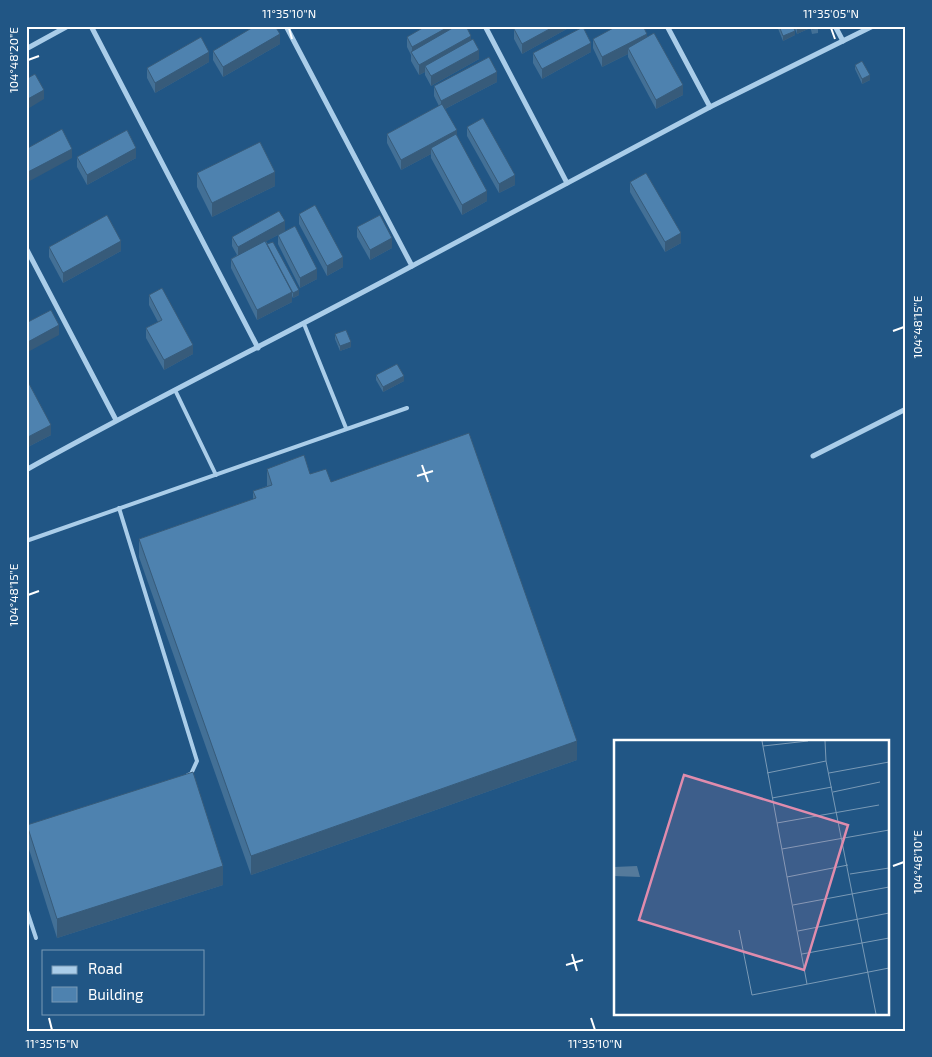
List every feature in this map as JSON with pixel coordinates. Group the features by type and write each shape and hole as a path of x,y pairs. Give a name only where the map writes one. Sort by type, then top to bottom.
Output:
{"street":[{"path":"26,49 68,26"},
{"path":"91,26 258,348"},
{"path":"286,26 412,266"},
{"path":"485,26 567,183"},
{"path":"667,26 710,107"},
{"path":"835,26 843,41"},
{"path":"26,470 116,420 304,324 710,107 873,26"},
{"path":"26,248 116,420"},
{"path":"813,456 906,409"}],"lane":[{"path":"304,324 346,428"},
{"path":"175,390 216,475"},
{"path":"26,541 407,408"},
{"path":"119,508 197,761 191,774 184,778"},
{"path":"26,908 36,938"}],"building":[{"path":"255,26 275,26 280,34 223,67 213,51"},
{"path":"426,26 450,26 412,47 407,37"},
{"path":"456,26 466,26 471,36 419,65 411,52"},
{"path":"518,26 555,26 522,44 514,29"},
{"path":"617,26 643,26 647,34 602,57 593,39"},
{"path":"779,26 793,26 795,31 783,36"},
{"path":"811,26 818,26 818,28 812,29"},
{"path":"583,27 591,43 542,69 533,53"},
{"path":"654,33 683,85 656,100 628,48"},
{"path":"201,37 209,52 155,83 147,68"},
{"path":"473,39 479,50 431,76 425,66"},
{"path":"489,57 497,72 441,101 434,86"},
{"path":"862,61 870,75 862,79 855,65"},
{"path":"35,74 44,90 26,100 26,79"},
{"path":"442,104 457,130 401,160 387,134"},
{"path":"483,118 515,175 499,184 467,127"},
{"path":"62,129 72,149 26,173 26,149"},
{"path":"127,130 136,148 87,175 77,157"},
{"path":"456,134 487,191 462,205 431,148"},
{"path":"260,142 275,172 212,203 197,173"},
{"path":"646,173 681,233 665,242 630,182"},
{"path":"315,205 343,257 327,266 299,214"},
{"path":"279,211 285,221 238,247 232,237"},
{"path":"107,215 121,241 63,273 49,247"},
{"path":"380,215 392,238 370,250 357,227"},
{"path":"295,226 317,269 300,278 278,235"},
{"path":"265,241 292,292 257,310 231,259"},
{"path":"273,242 299,290 293,293 267,244"},
{"path":"162,288 193,345 164,360 146,328 162,320 149,295"},
{"path":"51,310 59,325 26,343 26,323"},
{"path":"346,330 351,342 340,346 335,334"},
{"path":"397,364 404,376 383,387 376,375"},
{"path":"26,378 51,425 28,437 26,434"},
{"path":"469,433 577,741 251,856 139,539 256,498 253,491 272,485 267,469 304,455 310,474 326,469 331,482"},
{"path":"193,772 223,866 57,919 27,825"}]}
